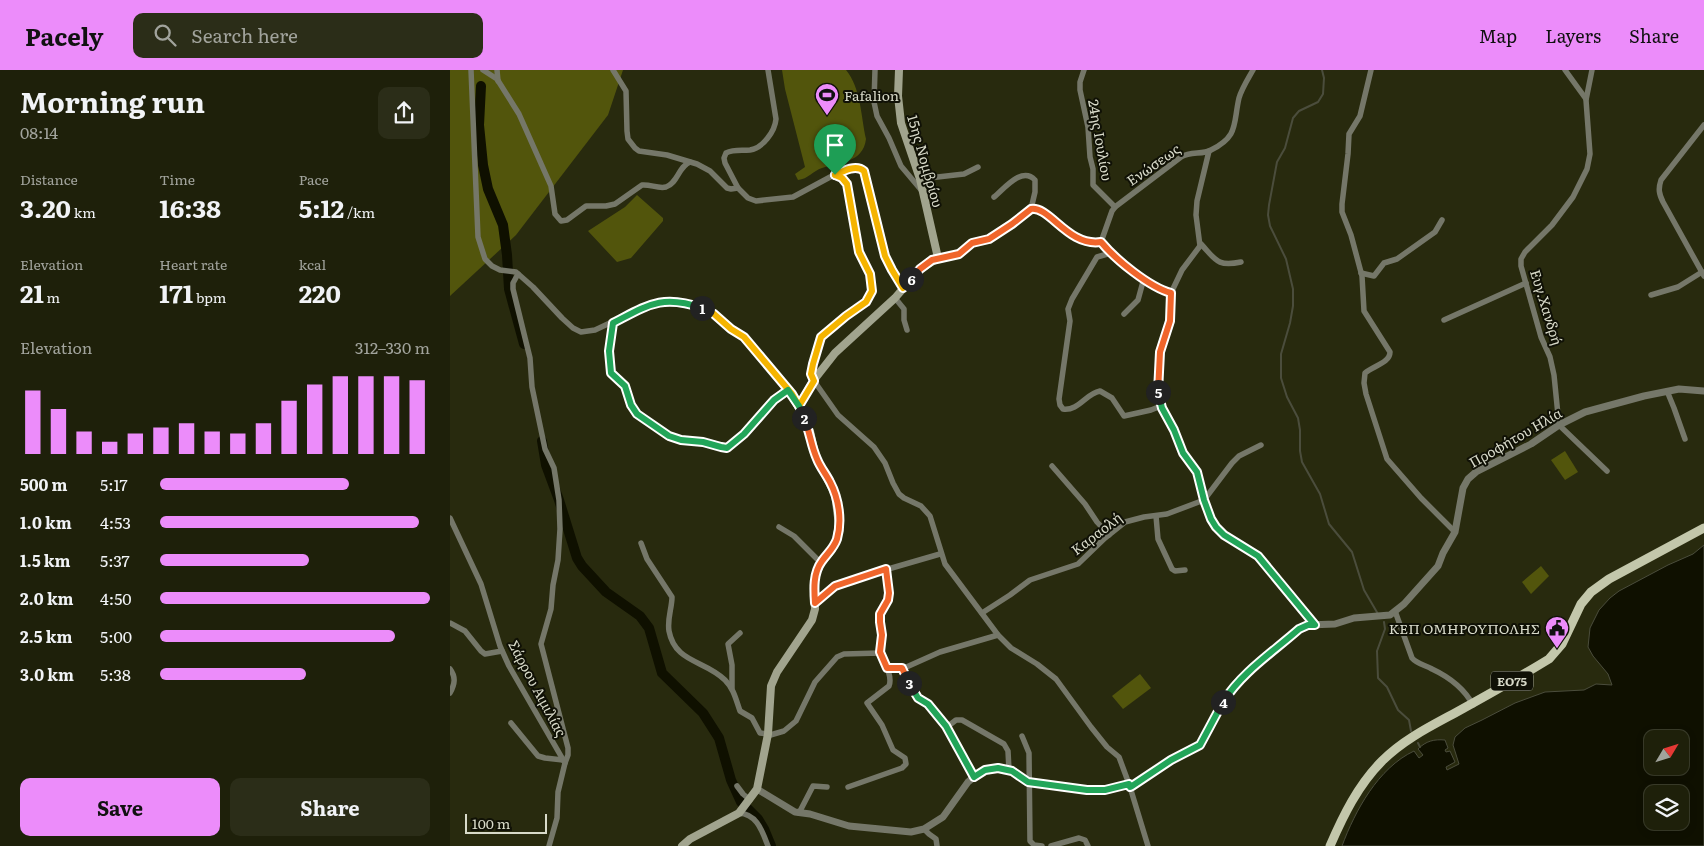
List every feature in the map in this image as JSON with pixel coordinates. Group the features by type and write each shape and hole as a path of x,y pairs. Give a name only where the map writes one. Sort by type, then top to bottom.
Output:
{"main road":[{"name":"15ης Νομβρίου","path":"899,70 898,96 901,123 920,179 938,258"},
{"path":"682,846 745,807 757,789 768,735 769,699 774,678 812,620 815,603 815,579 820,562 832,550 836,541 839,525 835,494 816,458 810,431 799,406 814,381 834,354 895,298 920,269 938,258"},
{"name":"ΕΟ75","path":"1334,846 1346,820 1363,792 1386,763 1412,741 1552,657 1562,644 1583,600 1598,587 1704,528"},
{"name":"ΕΟ75","path":"1330,846 1343,817 1360,789 1382,760 1410,738 1555,660 1566,646 1587,603 1600,590 1704,533"}],"street":[{"path":"471,70 478,237 485,259 496,269 516,273 533,287 558,315 576,330 588,332 613,323 648,305 659,302 681,301 701,307 714,314 731,329 744,337 799,406"},
{"path":"483,70 496,79 526,129 551,186 554,214 561,221 567,220 586,206 615,204 642,185 661,188 668,186 673,182 684,165 690,162"},
{"path":"496,79 497,70"},
{"path":"613,70 626,91 627,131 628,139 632,145 639,151 667,155 690,162 710,171 729,189 738,188"},
{"path":"768,70 776,119 773,130 754,149 731,151 725,155 724,164 738,188 748,198 756,201 791,198 835,175 860,168 864,171 885,256 903,288"},
{"path":"875,70 874,102 877,116 890,138 900,166 922,190"},
{"name":"24ης Ιουλίου","path":"1084,70 1080,82 1080,90 1088,127 1093,184 1115,207"},
{"name":"Ενώσεως","path":"1115,207 1188,153 1209,152 1226,140 1231,134 1236,121 1241,92 1253,70"},
{"path":"1371,70 1360,116 1349,134 1342,204 1342,212 1351,235 1361,273 1364,311 1390,352 1389,359 1368,370 1364,379 1366,394 1387,458 1421,498 1455,532"},
{"path":"1566,70 1586,100"},
{"name":"Ευγ.Χανδρή","path":"1559,425 1554,375 1550,358 1541,337 1521,266 1522,256 1552,224 1573,197 1587,169 1590,154 1586,100 1592,70"},
{"path":"1651,295 1668,291 1703,274 1659,194 1659,186 1661,180 1704,125"},
{"path":"1209,152 1197,201 1196,215 1201,244 1221,264 1228,265 1241,262"},
{"path":"920,179 964,174 978,166"},
{"path":"835,175 845,180 848,188 859,252 870,274 872,291 866,302 821,337 811,374 814,381 838,414 874,447 885,463 892,483 899,494 921,506 930,516 944,564 998,635 1011,648 1037,664 1056,679 1096,734 1111,751 1120,757 1148,846"},
{"path":"938,258 959,254 972,243 989,239 1031,209 1036,184 1035,180 1029,176 1021,176 994,197"},
{"path":"1101,242 1115,207"},
{"path":"1031,209 1039,210 1071,235 1082,240 1101,242 1111,253 1144,278 1171,293"},
{"path":"1361,273 1374,276 1384,263 1397,258 1435,232 1442,220"},
{"path":"1201,244 1182,270 1171,293 1169,329 1160,352 1158,390 1161,406 1174,430 1183,453 1196,470 1211,519 1219,531 1258,556 1315,625"},
{"path":"1111,253 1097,257 1068,309 1070,320 1059,403 1063,409 1070,409 1090,394 1100,391 1112,398 1124,416 1161,406"},
{"path":"516,273 513,289 530,358 532,387 545,449 554,468 560,500 558,560 551,609 541,644 568,748 568,756 564,762 558,792 557,818 549,846"},
{"path":"1124,314 1140,297 1144,278"},
{"path":"1444,320 1526,283"},
{"path":"895,298 904,308 906,330"},
{"path":"613,323 609,351 611,373 625,386 631,405 637,414 669,436 727,448 744,434 774,400 788,390"},
{"name":"Προφήτου Ηλία","path":"1395,611 1436,569 1455,532 1461,494 1468,479 1476,472 1530,444 1559,425 1586,412 1684,388 1704,392"},
{"path":"1667,391 1685,439"},
{"path":"1559,425 1607,471"},
{"path":"1204,500 1239,456 1261,445"},
{"path":"1052,466 1109,535"},
{"name":"Καραολή","path":"982,613 1010,596 1030,580 1078,564 1109,535 1128,521 1167,514 1204,500"},
{"path":"1156,516 1158,539 1172,569 1175,571 1185,570"},
{"name":"Σάρρου Αιμιλίας","path":"450,518 481,584 502,650 524,693 564,762"},
{"path":"780,527 794,536 820,562"},
{"path":"640,543 647,559 672,597 668,624 676,649 685,657 714,671 732,688"},
{"path":"815,603 835,586 940,554"},
{"path":"848,787 902,768 906,764 905,758 892,750 882,725 867,702 889,686 890,681 880,652 882,638 880,614 888,600 889,593 886,569"},
{"path":"757,789 781,805 799,813 810,814 849,826 908,832 924,829 946,814 961,790 974,777 992,768 1009,770 1028,782 1101,790 1138,784 1171,760 1200,745 1235,684 1299,629 1308,625 1335,624 1354,618 1390,615 1395,611 1412,658 1452,680 1473,705"},
{"path":"450,623 466,631 484,654 502,650"},
{"path":"740,634 728,644 732,665 732,688 740,711 752,718 760,732 768,735 784,731 796,721 815,682 837,657 844,654 880,652"},
{"path":"887,668 902,668 940,652 998,635"},
{"path":"902,668 918,698 928,704 946,726 974,777"},
{"path":"450,669 454,677 454,684 450,693"},
{"path":"946,726 956,720 962,720 1002,742 1008,751 1009,770"},
{"path":"511,723 538,756 564,762"},
{"path":"1022,736 1029,753 1030,840 1034,845 1042,846"},
{"path":"737,786 748,814 753,817 768,846"},
{"path":"799,813 813,786 827,788"},
{"path":"924,829 936,839 938,846"},
{"path":"1051,846 1079,838 1085,840 1088,846"}],"shaded area":[{"path":"450,70 623,70 608,115 516,235 450,296"},
{"name":"Fafalion","path":"782,70 846,70 858,94 866,139 864,147 856,157 843,163 822,168 798,180 795,174 805,167"},
{"path":"637,195 663,218 663,221 631,258 617,262 588,231 625,207"},
{"path":"1565,451 1578,472 1565,480 1551,460"},
{"path":"1704,545 1704,846 1342,846 1361,805 1379,779 1389,768 1414,751 1419,758 1423,755 1418,749 1427,742 1445,740 1448,748 1445,750 1446,752 1450,751 1455,762 1446,767 1447,770 1459,764 1453,745 1455,737 1465,728 1515,703 1545,692 1584,690 1596,684 1612,685 1608,674 1588,647 1590,628 1599,610 1610,598 1619,591 1693,554"},
{"path":"1541,566 1549,576 1531,594 1522,582"},
{"path":"1140,674 1151,688 1123,709 1112,696"}],"waterway":[{"path":"1322,70 1324,78 1323,94 1318,102 1299,111 1293,118 1285,148 1277,162 1269,205 1270,226 1286,259 1293,289 1290,323 1281,354 1281,378 1287,397 1298,418 1302,462 1320,494 1329,524 1352,552 1364,590 1378,614"},
{"path":"481,86 479,125 483,165 488,189 503,225 509,289 524,344"},
{"path":"542,441 546,465 577,558 606,592 640,616 649,628 662,673 703,713 719,738 731,780 741,802 758,819 771,846"},
{"path":"1384,622 1385,629 1377,651 1378,678 1387,687 1398,710 1409,720 1411,731"},
{"path":"1418,743 1420,747"}],"place":[{"name":"Fafalion","path":"827,116"},
{"name":"ΚΕΠ ΟΜΗΡΟΥΠΟΛΗΣ","path":"1557,649"}],"route":[{"path":"835,175 845,180 847,184 859,252 870,274 872,291 866,302 821,337 811,374 814,381 799,406 792,394 744,337 706,309 681,301 654,303 613,323 609,344 611,373 625,386 629,393 631,405 640,417 669,436 725,448 730,447 755,423 774,400 788,390 799,406 810,431 816,458 830,482 838,509 839,525 836,541 832,550 820,562 816,574 814,586 815,603 835,586 886,569 889,593 888,600 880,614 882,632 880,652 887,668 902,668 918,698 928,704 938,715 974,777 985,770 998,768 1012,771 1028,782 1087,790 1105,790 1129,784 1130,787 1138,784 1171,760 1200,745 1235,684 1299,629 1304,626 1315,625 1253,551 1224,535 1216,527 1204,500 1196,470 1183,453 1174,430 1161,406 1158,396 1160,352 1169,329 1171,293 1144,278 1114,256 1101,242 1085,242 1071,235 1034,208 993,237 972,243 959,254 932,260 920,269 903,288 885,256 864,171 860,168 855,168 835,175"}]}
